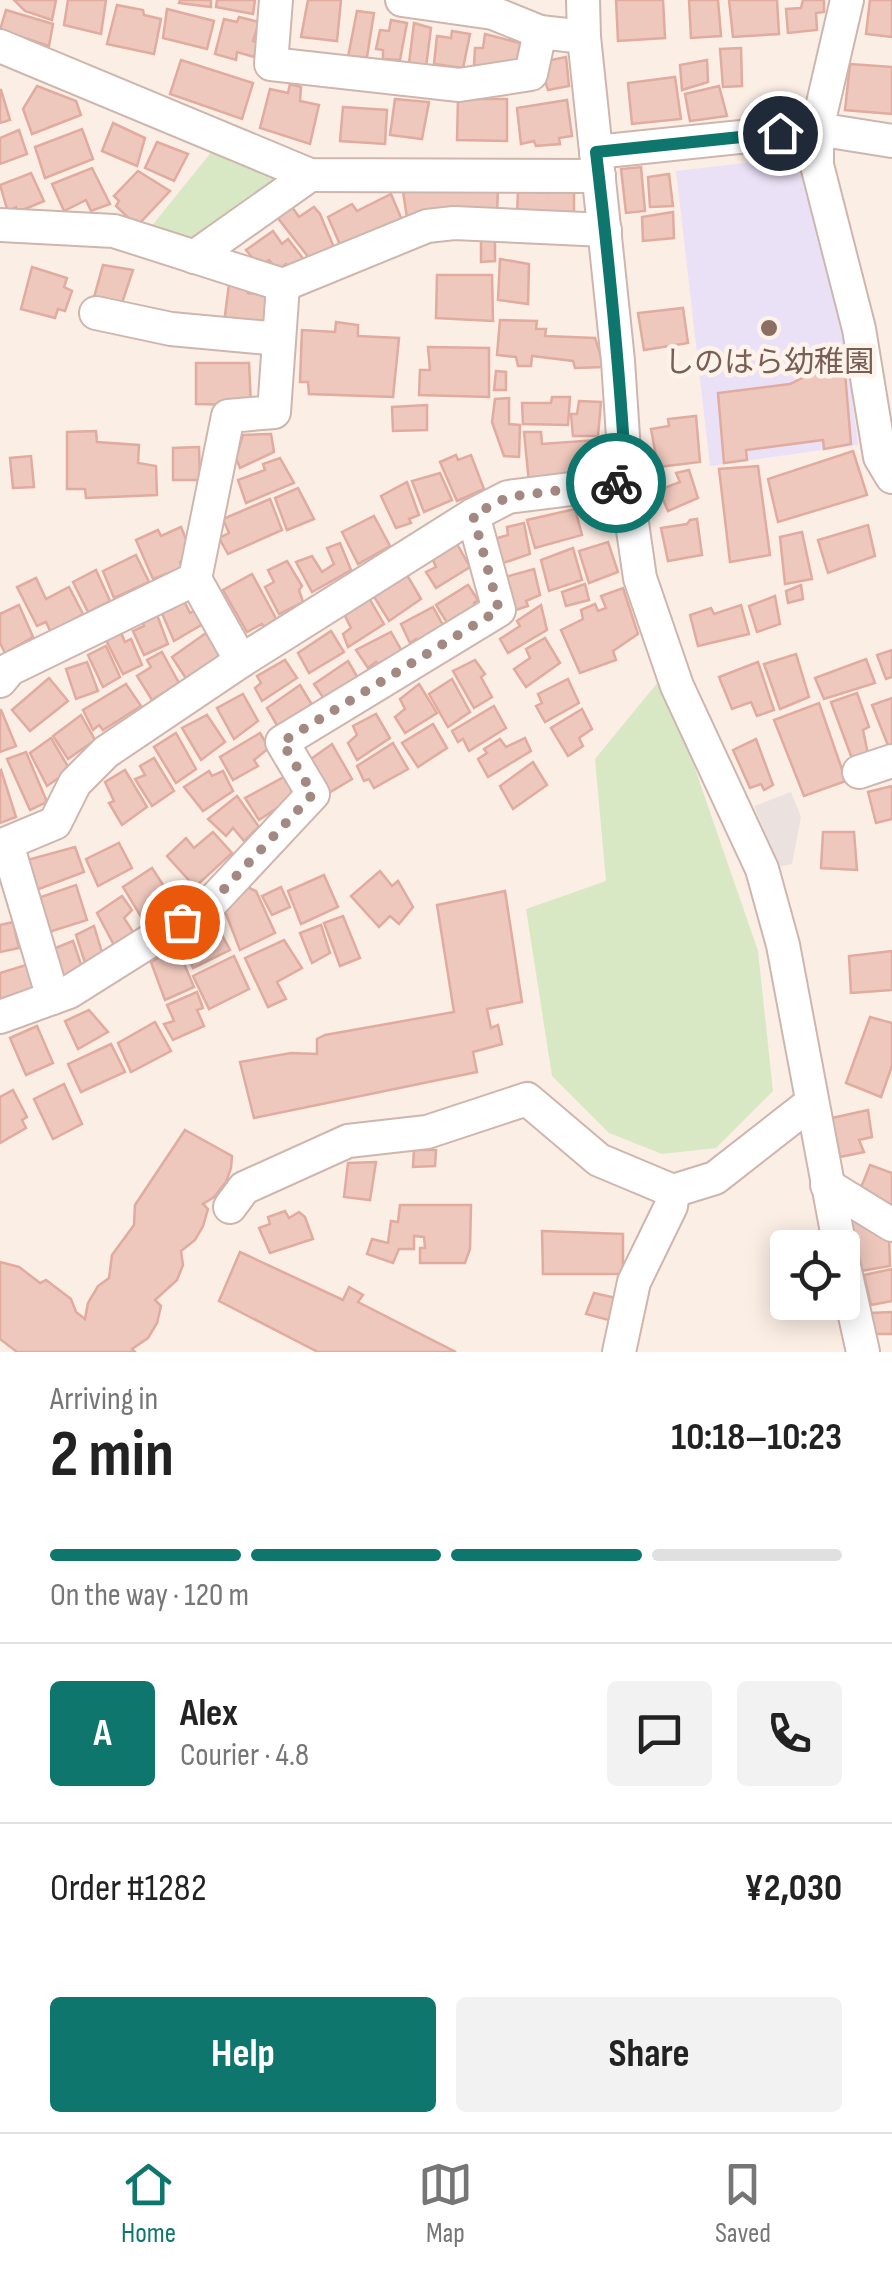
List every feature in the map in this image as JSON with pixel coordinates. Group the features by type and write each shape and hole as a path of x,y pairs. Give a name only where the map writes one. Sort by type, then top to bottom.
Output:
{"street":[{"path":"276,0 270,64 459,85 531,74 540,32"},
{"path":"402,0 493,13 540,32 584,37"},
{"path":"583,0 626,482 640,578 677,686 762,869 782,946 836,1230"},
{"path":"847,0 816,129 817,165 859,330 880,457 892,478"},
{"path":"0,46 310,175 598,164 816,129 892,140"},
{"path":"194,256 310,175"},
{"path":"0,225 114,231 283,285 427,226 605,230"},
{"path":"241,661 195,579 228,416 274,412 283,285"},
{"path":"96,313 171,329 279,339"},
{"path":"859,330 892,335"},
{"path":"52,998 3,845 54,823 75,783 106,752 241,661 473,515 508,497 626,482"},
{"path":"0,1017 69,992 212,902 313,794 282,742 499,610 473,515"},
{"path":"0,681 10,669 195,579"},
{"path":"859,772 892,761"},
{"path":"230,1207 244,1188 348,1141 428,1132 526,1099 599,1160 673,1191 714,1178 811,1103"},
{"path":"827,1185 892,1225"},
{"path":"619,1352 634,1282 671,1206 673,1191"},
{"path":"856,1320 863,1352"}],"shaded area":[{"name":"しのはら幼稚園","path":"805,156 837,278 858,445 710,466 676,171"},
{"path":"791,792 801,817 792,864 779,867 754,806"}],"green space":[{"path":"213,150 283,178 197,241 150,228"},
{"path":"663,676 758,951 773,1091 716,1148 662,1154 609,1133 552,1076 526,909 606,881 595,759"}],"building":[{"path":"14,0 56,0 52,20 25,11"},
{"path":"68,0 106,0 101,34 64,25"},
{"path":"211,0 211,7 179,3"},
{"path":"217,0 255,0 253,14 216,7"},
{"path":"308,0 341,0 337,41 301,37"},
{"path":"616,0 663,0 665,38 618,41"},
{"path":"689,0 718,0 721,36 691,38"},
{"path":"729,0 777,0 779,34 733,37"},
{"path":"803,0 824,0 824,12 816,13 817,30 788,33 786,9 801,8"},
{"path":"870,0 892,0 892,37 866,34"},
{"path":"117,5 143,10 144,15 161,19 154,54 107,44"},
{"path":"167,9 214,21 207,49 163,38"},
{"path":"6,10 53,24 49,46 0,30"},
{"path":"357,11 374,13 367,57 348,57"},
{"path":"239,17 259,22 253,41 258,43 254,57 237,52 236,60 215,54 224,19 237,22"},
{"path":"391,20 407,23 400,60 383,59 383,50 376,49 380,30 389,31"},
{"path":"414,23 431,28 426,67 409,63"},
{"path":"452,31 470,34 463,68 434,64 437,36 451,38"},
{"path":"485,34 520,43 516,67 474,65 475,48 483,48"},
{"path":"741,48 742,86 723,87 720,49"},
{"path":"566,57 569,86 548,90 544,78 551,60"},
{"path":"181,60 253,83 242,119 170,94"},
{"path":"707,60 708,82 682,90 680,65"},
{"path":"850,64 892,67 892,114 845,110"},
{"path":"675,77 681,119 632,124 628,83"},
{"path":"290,84 301,87 300,101 319,105 310,144 260,128 270,89 288,93"},
{"path":"37,86 76,101 81,115 32,134 23,109"},
{"path":"719,86 727,116 690,121 685,94"},
{"path":"0,90 10,120 0,123"},
{"path":"395,99 429,102 422,139 390,135"},
{"path":"458,99 507,99 507,141 457,140"},
{"path":"567,100 572,136 559,138 560,144 521,144 517,108"},
{"path":"343,107 387,110 385,144 340,141"},
{"path":"113,123 145,138 137,166 102,151"},
{"path":"82,129 93,159 45,178 35,147"},
{"path":"19,130 27,154 0,164 0,138"},
{"path":"157,142 188,154 174,181 145,168"},
{"path":"641,167 645,211 626,213 621,169"},
{"path":"92,168 110,204 91,211 86,200 64,211 52,184"},
{"path":"138,171 170,191 137,226 116,206 119,201 114,196"},
{"path":"31,173 44,201 8,212 0,185"},
{"path":"669,174 673,206 650,207 648,177"},
{"path":"549,186 574,190 574,220 517,216 518,191 548,193"},
{"path":"498,190 497,212 407,218 403,191"},
{"path":"391,194 402,220 341,247 328,217 352,204 357,211"},
{"path":"292,207 299,217 314,207 335,250 313,263 277,217"},
{"path":"673,212 674,238 643,241 642,217"},
{"path":"273,231 282,244 288,239 305,261 293,272 286,264 278,270 269,260 260,267 246,250"},
{"path":"481,236 495,236 495,261 481,262"},
{"path":"500,259 529,264 528,304 498,300"},
{"path":"103,265 133,270 120,309 93,301"},
{"path":"32,267 67,278 64,287 72,291 65,311 58,309 55,318 21,309"},
{"path":"437,275 492,275 493,321 436,318"},
{"path":"229,284 247,289 248,293 273,296 267,328 224,323"},
{"path":"683,308 688,343 644,350 638,313"},
{"path":"500,320 537,321 536,329 546,329 545,336 595,338 604,367 575,368 573,361 532,356 531,366 518,366 516,357 497,355"},
{"path":"336,322 358,325 358,336 399,338 393,397 309,394 308,382 300,382 302,330 335,332"},
{"path":"428,347 489,348 489,397 419,395 420,370 430,370"},
{"path":"821,359 822,368 832,367 845,373 851,444 824,449 823,440 746,450 747,460 724,463 718,393 790,384 804,377 805,360"},
{"path":"196,363 249,363 251,405 196,404"},
{"path":"496,371 506,372 506,390 494,390"},
{"path":"552,397 570,397 568,425 523,424 522,403 551,403"},
{"path":"509,398 509,424 520,425 519,457 504,456 492,422 495,399"},
{"path":"579,401 601,402 598,436 573,436 571,414 577,414"},
{"path":"427,405 427,430 393,431 392,407"},
{"path":"696,416 700,462 658,467 651,429 669,426 668,419"},
{"path":"96,431 97,442 139,445 138,463 156,466 157,495 86,498 85,489 67,489 67,432"},
{"path":"524,432 541,432 542,444 596,440 600,477 529,483"},
{"path":"271,434 274,452 240,468 236,458 243,435"},
{"path":"199,447 200,480 173,480 173,448"},
{"path":"853,451 867,495 778,522 768,479"},
{"path":"456,455 458,460 471,455 484,489 457,501 440,462"},
{"path":"31,456 34,487 13,488 10,458"},
{"path":"280,458 294,483 246,503 238,480 265,470 263,464"},
{"path":"758,466 770,555 730,562 719,469"},
{"path":"689,470 698,498 668,511 659,490 680,482 676,473"},
{"path":"440,473 452,500 424,512 412,481"},
{"path":"407,482 419,515 409,519 411,523 396,528 381,496"},
{"path":"298,488 314,519 287,530 275,498"},
{"path":"270,499 282,530 228,554 219,538 229,533 223,519"},
{"path":"575,509 582,535 535,548 527,520"},
{"path":"374,516 390,546 358,564 342,532"},
{"path":"697,519 702,555 668,561 661,528"},
{"path":"524,523 530,554 497,565 490,540 508,535 507,527"},
{"path":"868,525 875,556 828,573 818,540"},
{"path":"181,527 190,549 180,562 182,568 153,579 136,540 158,530 161,536"},
{"path":"802,532 812,579 785,584 780,537"},
{"path":"608,542 618,572 589,583 579,551"},
{"path":"340,543 351,570 312,592 296,562 312,556 322,572 334,564 327,548"},
{"path":"457,544 470,567 436,588 426,572 436,567 432,558"},
{"path":"573,548 582,580 549,591 541,560"},
{"path":"136,555 149,582 114,598 103,571"},
{"path":"287,561 302,586 299,590 303,602 279,614 265,587 274,582 268,570"},
{"path":"534,569 540,595 526,601 528,606 507,613 498,579"},
{"path":"96,570 110,601 88,612 73,582"},
{"path":"252,574 279,624 267,632 262,624 247,632 223,590"},
{"path":"407,575 421,599 389,621 373,595"},
{"path":"36,578 46,599 69,587 83,614 51,633 46,622 37,626 17,587"},
{"path":"585,584 589,600 566,606 562,592"},
{"path":"468,585 478,600 474,603 479,611 451,629 436,605"},
{"path":"801,585 803,599 788,603 786,591"},
{"path":"623,588 638,634 613,651 616,660 580,673 561,630 583,619 581,610 595,604 598,611 606,608 601,596"},
{"path":"775,596 780,624 757,632 749,606"},
{"path":"369,598 384,624 348,647 343,634 351,628 343,612"},
{"path":"183,599 190,613 201,607 208,621 174,641 161,611"},
{"path":"19,605 33,637 5,653 0,643 0,614"},
{"path":"541,605 547,630 508,653 500,639 520,626 517,621"},
{"path":"741,605 749,634 698,646 690,615 711,608 714,614"},
{"path":"433,607 443,625 421,646 416,639 410,643 401,624"},
{"path":"157,615 168,644 144,655 133,631 144,626 142,620"},
{"path":"119,628 125,642 131,639 142,665 123,674 104,636"},
{"path":"331,631 344,652 309,673 298,653"},
{"path":"391,632 403,653 381,667 376,662 368,668 356,650"},
{"path":"206,633 221,657 187,680 172,657"},
{"path":"545,638 560,663 526,687 514,669 530,658 526,649"},
{"path":"106,646 120,677 103,687 88,655"},
{"path":"892,650 892,677 886,679 877,655"},
{"path":"162,652 179,683 152,700 137,676 151,667 147,660"},
{"path":"796,654 809,697 780,709 764,664"},
{"path":"866,659 875,683 824,699 815,678"},
{"path":"285,660 297,678 262,701 255,688 261,683 257,676"},
{"path":"475,660 485,674 481,677 492,697 474,708 453,671"},
{"path":"348,661 362,685 329,706 314,684"},
{"path":"87,662 98,691 76,699 66,669"},
{"path":"758,662 774,710 757,716 751,702 732,709 719,677"},
{"path":"49,678 68,701 30,731 12,710"},
{"path":"452,679 470,712 448,727 429,694"},
{"path":"568,679 579,703 545,722 536,706 542,703 538,694"},
{"path":"126,684 141,706 103,730 99,725 93,730 83,710"},
{"path":"419,684 437,713 405,733 395,717 405,709 400,699"},
{"path":"300,685 314,708 278,727 267,708"},
{"path":"857,693 869,727 863,730 869,759 854,764 831,702"},
{"path":"243,694 258,721 234,739 217,708"},
{"path":"892,698 892,747 889,748 872,705"},
{"path":"819,703 846,781 804,796 774,720"},
{"path":"494,706 506,728 469,751 463,739 458,742 452,731"},
{"path":"582,709 592,729 579,738 583,746 568,756 551,728"},
{"path":"0,710 16,746 0,752"},
{"path":"376,714 390,738 357,760 348,743 357,735 353,726"},
{"path":"81,715 95,740 68,759 53,736"},
{"path":"207,715 225,742 201,760 182,728"},
{"path":"433,724 447,748 418,767 402,743"},
{"path":"176,733 196,769 176,783 154,747"},
{"path":"260,733 269,748 254,760 258,766 233,780 220,757"},
{"path":"51,738 70,770 47,786 30,753"},
{"path":"525,738 531,751 488,777 478,759 487,753 484,749 500,739 506,747"},
{"path":"756,739 773,785 764,790 761,784 750,788 733,750"},
{"path":"393,743 408,769 374,788 369,779 364,781 357,766"},
{"path":"332,744 352,779 327,794 308,761"},
{"path":"26,752 47,802 30,810 7,759"},
{"path":"154,758 174,791 152,806 135,779 145,775 140,766"},
{"path":"533,762 547,785 513,809 500,786"},
{"path":"125,770 147,807 122,825 109,803 114,801 105,782"},
{"path":"0,771 16,817 0,823"},
{"path":"209,771 212,776 223,771 233,791 203,811 184,787"},
{"path":"284,777 295,796 259,820 245,798"},
{"path":"892,786 892,819 876,823 868,792"},
{"path":"237,796 259,827 244,841 233,828 226,836 208,819"},
{"path":"213,832 232,853 195,887 167,856 186,838 194,848"},
{"path":"823,832 854,832 857,870 821,868"},
{"path":"119,843 132,868 98,886 86,859"},
{"path":"75,847 84,872 36,890 27,860"},
{"path":"152,868 169,894 176,890 184,903 157,921 152,912 143,920 123,887"},
{"path":"380,871 392,886 398,881 413,907 399,924 390,916 379,927 351,896"},
{"path":"324,875 338,907 301,924 288,891"},
{"path":"76,885 87,920 49,932 38,898"},
{"path":"245,886 256,891 275,933 240,950 223,906"},
{"path":"281,887 290,907 272,915 262,896"},
{"path":"505,891 522,1002 487,1009 491,1028 498,1025 502,1044 473,1052 477,1072 254,1118 240,1062 291,1053 317,1054 317,1039 325,1035 454,1012 437,905"},
{"path":"122,896 132,910 124,918 135,935 116,949 97,913"},
{"path":"343,916 360,958 340,966 324,923"},
{"path":"213,918 230,950 193,968 184,948 196,944 195,927"},
{"path":"13,922 19,948 0,952 0,925"},
{"path":"321,925 330,953 312,963 300,933"},
{"path":"94,926 104,959 86,966 76,935"},
{"path":"284,940 302,968 277,982 286,999 268,1007 245,958"},
{"path":"73,941 83,970 62,979 53,949"},
{"path":"892,951 892,990 851,993 849,956"},
{"path":"179,952 194,987 165,1000 151,962"},
{"path":"234,956 249,989 209,1009 193,976"},
{"path":"26,965 37,995 0,1007 0,973"},
{"path":"197,992 203,1008 197,1010 204,1026 173,1040 164,1024 174,1021 167,1005"},
{"path":"89,1010 108,1032 78,1049 65,1021"},
{"path":"870,1017 892,1023 892,1066 881,1097 846,1083"},
{"path":"155,1022 171,1051 131,1072 118,1043"},
{"path":"37,1026 53,1063 26,1075 10,1038"},
{"path":"111,1044 125,1072 81,1092 68,1064"},
{"path":"64,1084 82,1124 53,1139 34,1099"},
{"path":"13,1090 27,1117 22,1120 26,1128 0,1143 0,1097"},
{"path":"868,1110 872,1137 859,1140 864,1152 840,1157 832,1118"},
{"path":"185,1130 232,1156 231,1168 226,1182 203,1204 208,1209 203,1226 195,1240 181,1251 183,1265 177,1280 155,1300 161,1306 148,1338 132,1349 135,1352 17,1352 0,1339 0,1262 19,1267 40,1283 46,1280 71,1299 76,1312 85,1319 88,1303 98,1286 109,1278 112,1255 134,1225 135,1205"},
{"path":"414,1150 436,1150 435,1166 413,1167"},
{"path":"376,1162 370,1200 344,1197 348,1163"},
{"path":"870,1165 892,1173 892,1211 858,1195"},
{"path":"400,1205 471,1205 470,1249 465,1263 420,1263 424,1237 414,1236 414,1249 399,1249 393,1263 367,1254 372,1239 388,1243 391,1221 398,1222"},
{"path":"285,1211 289,1218 299,1212 305,1217 313,1239 270,1253 259,1228 270,1224 268,1217"},
{"path":"849,1218 856,1218 889,1237 890,1266 861,1271 860,1230 852,1230"},
{"path":"542,1231 623,1234 623,1274 543,1274"},
{"path":"240,1252 343,1300 349,1287 363,1295 358,1302 456,1352 318,1352 219,1301"},
{"path":"892,1269 892,1301 871,1305 864,1275"},
{"path":"594,1293 620,1299 616,1322 586,1314"},
{"path":"892,1312 892,1334 872,1334 871,1313"}],"way so far":[{"path":"182,922 212,902 313,794 282,742 499,610 473,515 508,497 616,483"}],"place":[{"name":"しのはら幼稚園","path":"769,328"}],"route":[{"path":"616,483 626,482 596,152 780,133"}]}
